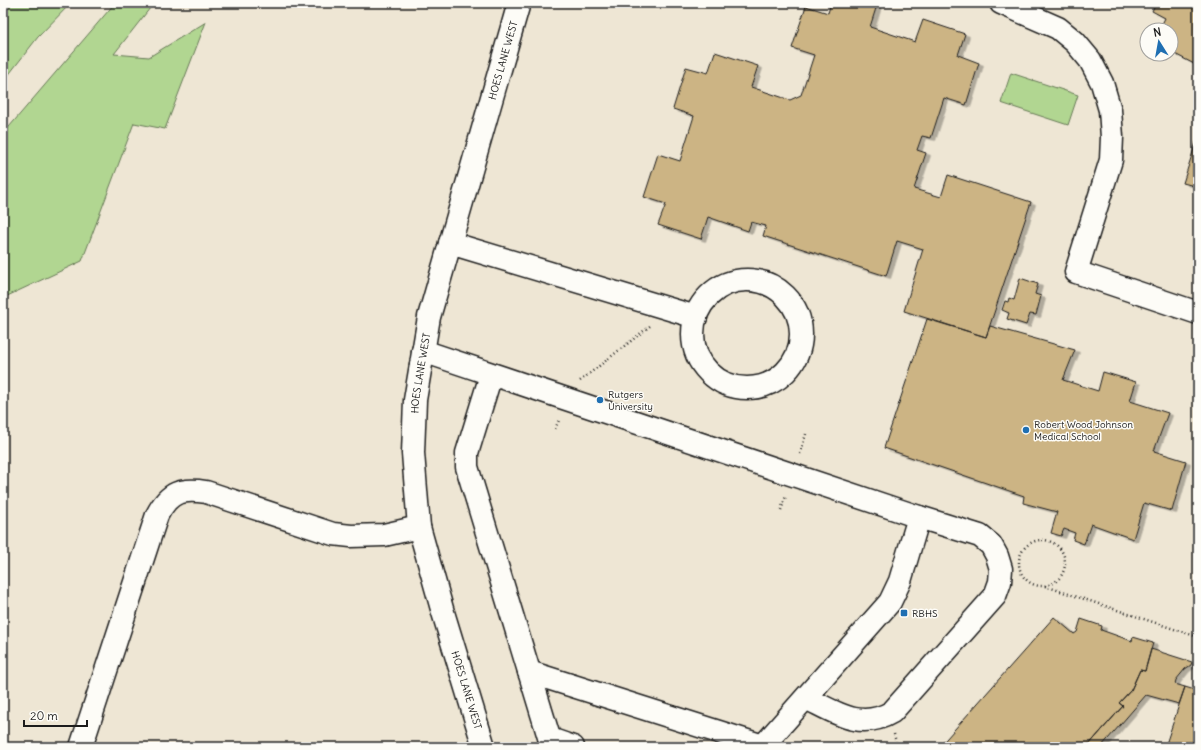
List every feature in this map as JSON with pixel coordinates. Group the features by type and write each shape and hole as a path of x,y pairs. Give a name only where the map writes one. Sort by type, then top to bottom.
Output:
{"street":[{"name":"HOES LANE WEST","path":"484,747 419,527 413,453 415,400 429,317 519,3"},
{"path":"1001,3 1058,28 1075,42 1090,60 1102,83 1110,110 1112,137 1111,160 1076,272 1198,314"},
{"path":"450,243 696,317"},
{"path":"754,280 774,288 784,295 791,303 797,313 801,329 800,347 793,362 782,376 773,382 752,389 729,386 710,374 699,360 695,350 693,334 696,317 704,302 720,287 731,282 754,280"},
{"path":"423,352 980,536 991,545 997,556 1001,569 1000,582 994,596 892,712 882,718 867,721 851,720 806,698"},
{"path":"491,375 467,453 467,467 551,743 573,747"},
{"path":"81,747 157,515 161,507 175,493 192,490 206,492 333,534 351,536 384,535 419,527"},
{"path":"530,672 763,747 890,602 900,582 919,517"}],"path":[{"path":"575,385 655,322"},
{"path":"800,454 806,434"},
{"path":"782,510 787,492"},
{"path":"1045,586 1052,583 1063,572 1064,560 1061,550 1055,544 1048,540 1040,539 1026,545 1018,559 1018,567 1026,580 1038,586 1045,586 1198,637"},
{"path":"894,733 897,747"}],"shaded area":[{"name":"Rutgers University","path":"3,3 1198,3 1198,747 3,747"}],"green space":[{"path":"3,3 71,3 38,37 3,82"},
{"path":"115,3 154,3 114,54 149,57 206,22 165,129 134,123 82,261 3,298 3,134"},
{"path":"1011,73 1078,95 1068,125 1001,103"}],"building":[{"path":"831,3 872,3 877,5 870,27 915,42 923,20 965,34 958,55 979,63 966,105 944,98 931,138 922,136 917,150 926,153 914,189 941,197 948,175 1031,202 986,337 904,311 923,249 897,241 886,276 763,236 766,226 751,222 748,231 708,217 701,239 658,225 666,204 644,197 658,154 680,161 694,116 673,109 686,67 708,73 715,52 758,66 751,87 790,100 801,95 814,55 792,48 806,6 828,13"},
{"path":"1162,3 1198,3 1198,66 1179,56 1179,22 1163,22 1165,18 1152,11 1155,5 1160,5"},
{"path":"1198,136 1198,187 1183,183"},
{"path":"1020,278 1038,284 1035,294 1041,296 1036,315 1030,314 1026,325 1007,319 1009,313 1002,310 1005,301 1008,302 1009,298 1014,300"},
{"name":"Robert Wood Johnson Medical School","path":"927,319 986,337 990,326 1075,350 1063,380 1098,391 1103,372 1136,382 1130,401 1168,413 1154,451 1186,461 1172,511 1144,503 1133,539 1091,524 1084,544 1073,540 1075,533 1064,529 1061,536 1051,533 1057,512 1023,503 1024,496 884,448"},
{"path":"1054,617 1074,634 1077,632 1081,619 1102,626 1101,630 1132,641 1133,637 1153,643 1145,671 1140,670 1131,690 1119,703 1123,706 1087,747 939,747"},
{"path":"1151,649 1192,662 1191,665 1185,669 1176,680 1175,684 1185,687 1179,704 1146,695 1101,747 1087,747 1123,706 1119,703 1131,690 1140,670 1145,671"},
{"path":"1185,687 1198,691 1198,747 1165,747"}],"place":[{"name":"Rutgers University","path":"600,400"},
{"name":"Robert Wood Johnson Medical School","path":"1026,430"},
{"name":"RBHS","path":"904,613"}]}
